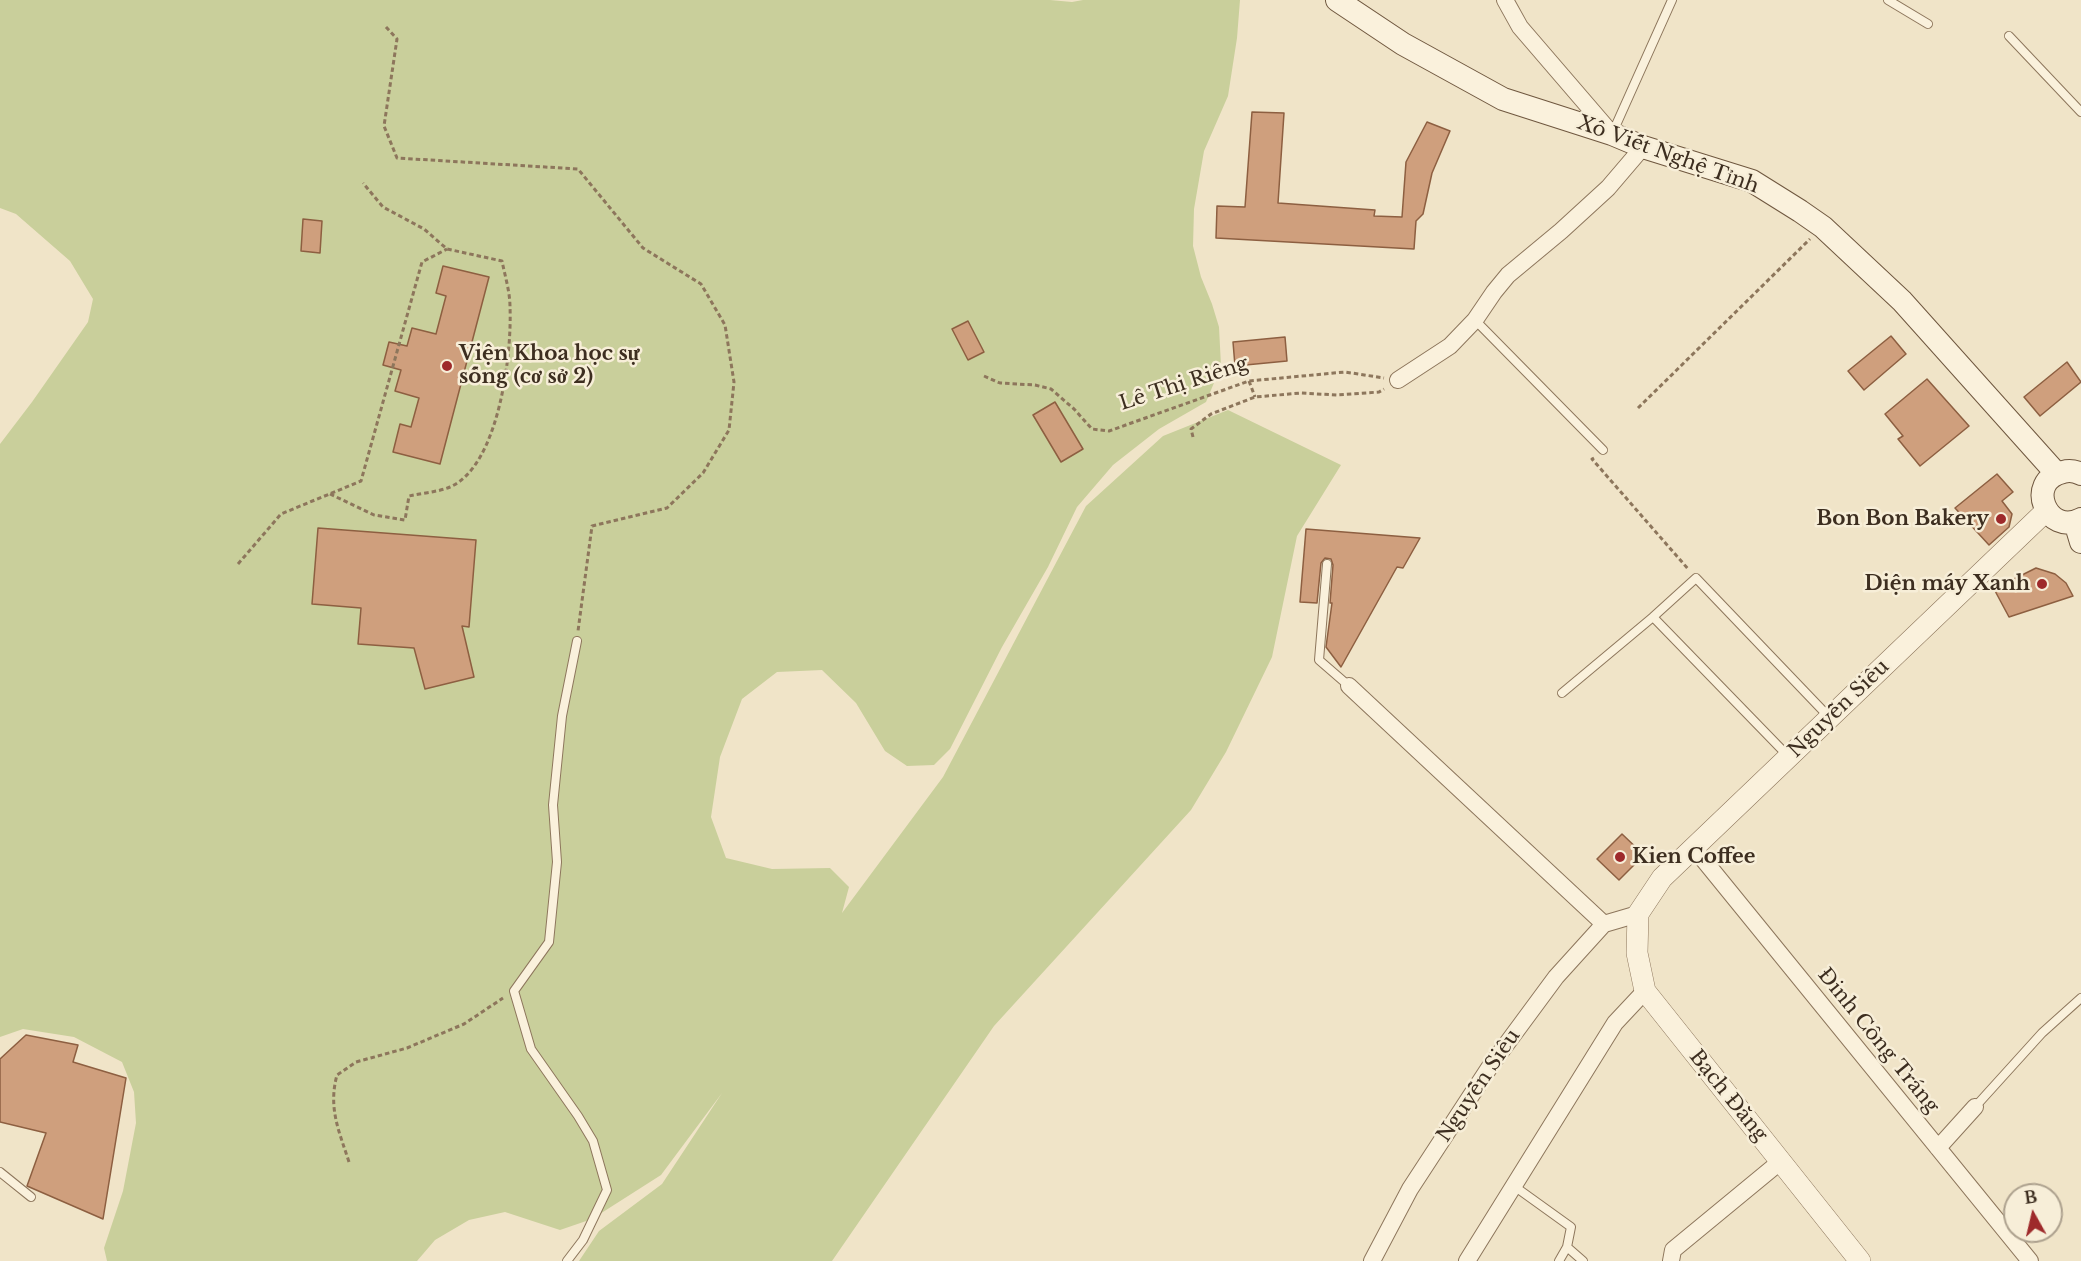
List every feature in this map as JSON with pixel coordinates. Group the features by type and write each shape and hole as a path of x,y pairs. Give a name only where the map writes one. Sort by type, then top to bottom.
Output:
{"main road":[{"name":"Xô Viết Nghệ Tỉnh","path":"1337,0 1403,44 1503,99 1612,134 1642,147 1752,181 1823,227 1902,302 2056,473"},
{"path":"2079,528 2058,520 2047,510 2042,497 2043,488 2056,473 2068,470 2081,474"}],"street":[{"path":"1505,0 1520,27 1612,134"},
{"path":"1398,380 1450,346 1475,320 1508,275 1608,188 1642,147"},
{"name":"Nguyễn Siêu","path":"1638,914 1662,878 2047,510"},
{"path":"1348,686 1604,924 1638,914"},
{"name":"Đinh Công Tráng","path":"1694,848 2030,1261"},
{"name":"Bạch Đằng","path":"1638,914 1637,953 1645,991 1860,1261"},
{"name":"Nguyễn Siêu","path":"1372,1261 1410,1189 1491,1065 1556,977 1604,924"},
{"path":"1467,1261 1615,1023 1645,991"},
{"path":"1938,1148 1975,1107"},
{"path":"1671,1261 1673,1250 1781,1161"}],"lane":[{"path":"1612,134 1672,0"},
{"path":"1888,0 1928,24"},
{"path":"2009,36 2081,112"},
{"path":"1475,320 1603,450"},
{"path":"1328,564 1319,660 1348,686"},
{"path":"1562,693 1696,578 1830,718"},
{"path":"1653,617 1789,757"},
{"path":"567,1261 583,1240 607,1190 593,1142 578,1116 531,1049 514,991 549,942 557,862 553,805 562,716 577,641"},
{"path":"1975,1107 2042,1033 2081,998"},
{"path":"0,1172 31,1197"},
{"path":"1514,1186 1571,1227 1567,1247 1558,1261"},
{"path":"1567,1247 1583,1261"}],"path":[{"path":"386,27 397,39 384,126 398,159 578,169 643,248 701,284 725,325 735,382 729,430 703,473 667,508 592,526 577,641"},
{"path":"330,494 374,515 405,520 409,496 451,487 475,467 492,432 509,352 510,304 502,261 447,249 424,228 383,207 363,183"},
{"path":"1638,408 1823,227"},
{"path":"238,564 281,514 361,481 422,262 447,249"},
{"name":"Lê Thị Riêng","path":"984,376 1000,383 1035,385 1052,389 1092,429 1109,431 1249,381 1345,372 1398,380"},
{"path":"1193,437 1191,429 1211,414 1255,397 1301,393 1337,395 1379,392 1398,380"},
{"path":"1249,381 1255,397"},
{"path":"1603,450 1592,459 1696,578"},
{"path":"349,1162 336,1124 332,1092 337,1075 357,1062 408,1048 464,1024 514,991"}],"green space":[{"path":"0,0 1050,0 1072,2 1083,0 1240,0 1228,96 1204,151 1194,209 1193,246 1201,277 1219,327 1221,366 1206,402 1159,429 1113,465 1077,507 1048,567 1002,647 950,749 934,765 907,766 885,751 856,703 822,670 777,672 742,699 720,757 711,817 726,858 772,869 830,868 849,887 842,913 943,777 1086,506 1163,436 1228,410 1341,465 1297,536 1272,657 1226,752 1191,810 994,1026 832,1261 579,1261 599,1231 662,1184 722,1093 661,1175 592,1219 560,1230 505,1212 469,1220 435,1240 417,1261 107,1261 104,1248 123,1191 136,1123 134,1092 122,1062 74,1037 23,1029 0,1037 0,444 88,322 93,299 70,261 16,214 0,208"}],"building":[{"path":"1252,112 1284,113 1278,203 1375,210 1374,216 1402,217 1406,162 1427,122 1450,131 1432,173 1423,214 1416,221 1414,249 1216,238 1217,206 1245,207"},
{"path":"303,219 322,221 320,253 301,251"},
{"name":"Viện Khoa học sự sống (cơ sở 2)","path":"443,266 489,277 440,464 393,452 400,424 411,427 419,398 395,391 401,370 383,365 389,342 407,346 412,328 436,334 446,296 436,293"},
{"path":"968,321 984,352 968,360 952,329"},
{"path":"1891,336 1906,354 1864,390 1848,371"},
{"path":"1285,337 1287,361 1235,366 1233,342"},
{"path":"2067,362 2081,382 2040,416 2024,397"},
{"path":"1927,379 1969,426 1920,466 1898,439 1903,436 1885,414"},
{"path":"1055,402 1083,449 1061,462 1033,415"},
{"path":"1997,474 2013,492 2002,501 2012,514 2009,527 1989,545 1955,508"},
{"path":"318,528 476,540 469,627 462,626 474,677 425,689 414,648 358,644 361,608 312,604"},
{"path":"1306,529 1420,538 1403,568 1397,567 1341,667 1326,647 1332,603 1330,603 1333,565 1331,559 1325,558 1321,563 1317,603 1300,602"},
{"path":"2036,568 2055,574 2066,583 2073,596 2009,617 1994,589"},
{"name":"Kien Coffee","path":"1622,834 1644,855 1619,880 1597,859"},
{"path":"26,1035 78,1045 73,1062 126,1078 103,1219 27,1186 46,1133 0,1122 0,1059"}],"place":[{"name":"Viện Khoa học sự sống (cơ sở 2)","path":"447,366"},
{"name":"Bon Bon Bakery","path":"2001,519"},
{"name":"Diện máy Xanh","path":"2042,584"},
{"name":"Kien Coffee","path":"1620,857"}]}
